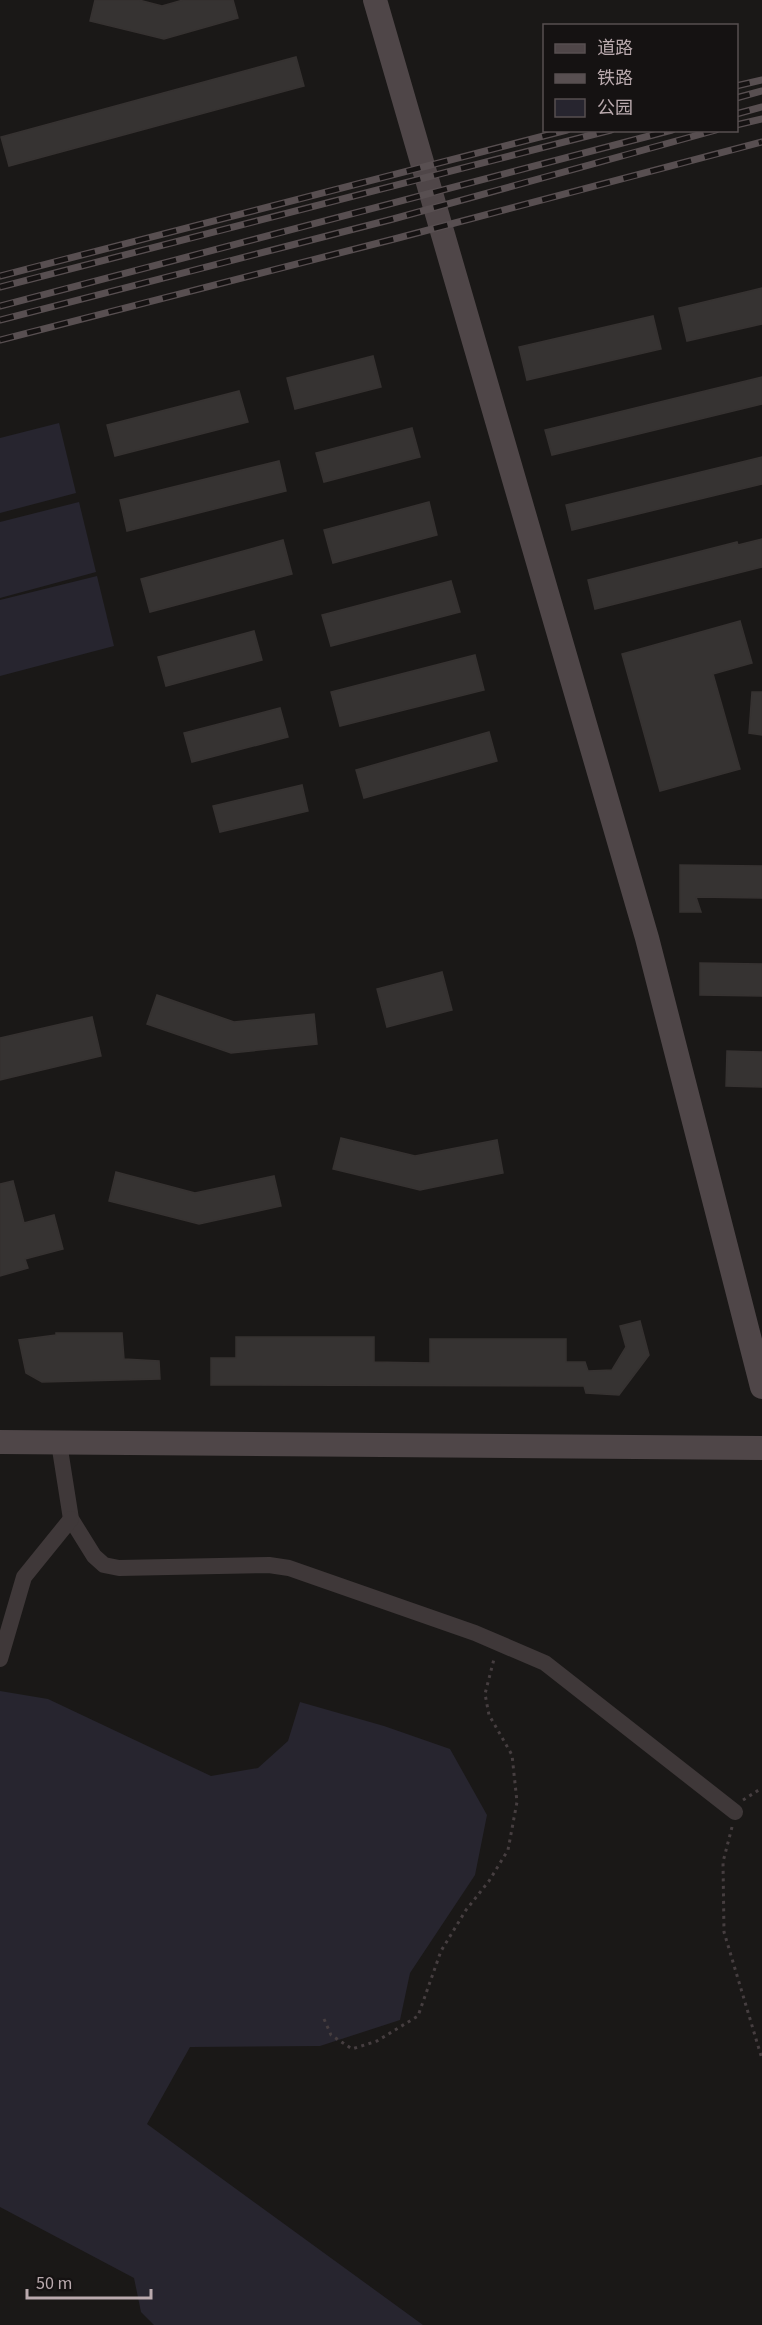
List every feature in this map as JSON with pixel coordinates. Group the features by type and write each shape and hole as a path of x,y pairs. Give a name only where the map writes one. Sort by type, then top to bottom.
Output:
{"main road":[{"path":"375,0 647,938 762,1387"},
{"path":"0,1442 762,1448"}],"street":[{"path":"59,1443 71,1519 94,1556 104,1565 119,1568 269,1565 289,1568 475,1633 545,1663 735,1812"},
{"path":"0,1659 24,1577 71,1519"}],"path":[{"path":"324,2019 331,2035 352,2049 377,2041 418,2016 441,1951 466,1910 489,1881 507,1850 517,1802 512,1755 489,1714 485,1694 498,1643"},
{"path":"762,1788 745,1798 735,1812 723,1862 724,1932 762,2059"}],"green space":[{"path":"59,423 76,493 0,513 0,438"},
{"path":"79,502 96,572 0,598 0,522"},
{"path":"97,576 114,646 0,676 0,600"},
{"path":"0,1691 48,1699 211,1776 258,1768 288,1741 300,1702 384,1726 450,1749 487,1815 475,1875 410,1973 400,2020 320,2046 190,2047 147,2124 423,2325 154,2325 141,2312 134,2278 0,2207"}],"building":[{"path":"95,0 139,0 162,6 183,0 233,0 238,18 164,39 90,21"},
{"path":"296,57 304,86 9,166 1,137"},
{"path":"762,288 762,324 687,341 679,308"},
{"path":"653,316 661,349 527,380 519,347"},
{"path":"373,356 381,387 295,409 287,378"},
{"path":"762,377 762,404 552,455 545,430"},
{"path":"239,391 248,422 115,456 107,425"},
{"path":"412,428 420,457 324,482 316,453"},
{"path":"762,457 762,484 572,530 566,505"},
{"path":"279,461 286,491 127,531 120,500"},
{"path":"429,502 437,535 333,563 324,530"},
{"path":"762,539 762,567 595,609 588,580 737,542 738,545"},
{"path":"283,540 292,574 150,612 141,579"},
{"path":"451,581 460,612 331,646 322,615"},
{"path":"740,621 752,663 713,674 740,769 660,791 622,654"},
{"path":"254,631 262,660 166,686 158,657"},
{"path":"475,655 484,690 340,726 331,692"},
{"path":"752,692 762,692 762,735 749,733"},
{"path":"280,708 288,737 192,762 184,733"},
{"path":"489,732 497,761 364,798 356,770"},
{"path":"302,785 308,811 220,832 213,806"},
{"path":"680,865 762,866 762,898 696,897 701,912 680,912"},
{"path":"700,963 762,964 762,996 700,995"},
{"path":"442,972 452,1010 387,1027 377,989"},
{"path":"157,995 234,1022 314,1014 317,1044 231,1053 147,1024"},
{"path":"92,1017 101,1056 0,1080 0,1038"},
{"path":"727,1051 762,1052 762,1087 726,1086"},
{"path":"341,1138 415,1156 497,1140 503,1173 420,1190 333,1169"},
{"path":"116,1172 195,1193 274,1176 281,1206 199,1224 109,1201"},
{"path":"13,1181 24,1223 54,1215 63,1249 25,1259 28,1268 0,1276 0,1184"},
{"path":"640,1321 649,1355 619,1395 586,1393 584,1386 211,1385 211,1358 236,1358 236,1337 374,1337 374,1362 430,1363 430,1339 566,1339 566,1362 585,1362 588,1371 612,1370 626,1347 620,1326"},
{"path":"56,1333 122,1333 124,1359 159,1361 160,1379 42,1382 26,1373 19,1340 56,1335"}],"railway":[{"path":"738,86 762,80"},
{"path":"738,97 762,91"},
{"path":"738,113 762,107"},
{"path":"738,125 762,119"},
{"path":"0,276 559,132"},
{"path":"0,287 603,132"},
{"path":"0,306 664,132"},
{"path":"0,320 393,219 709,132"},
{"path":"0,340 762,142"}]}
